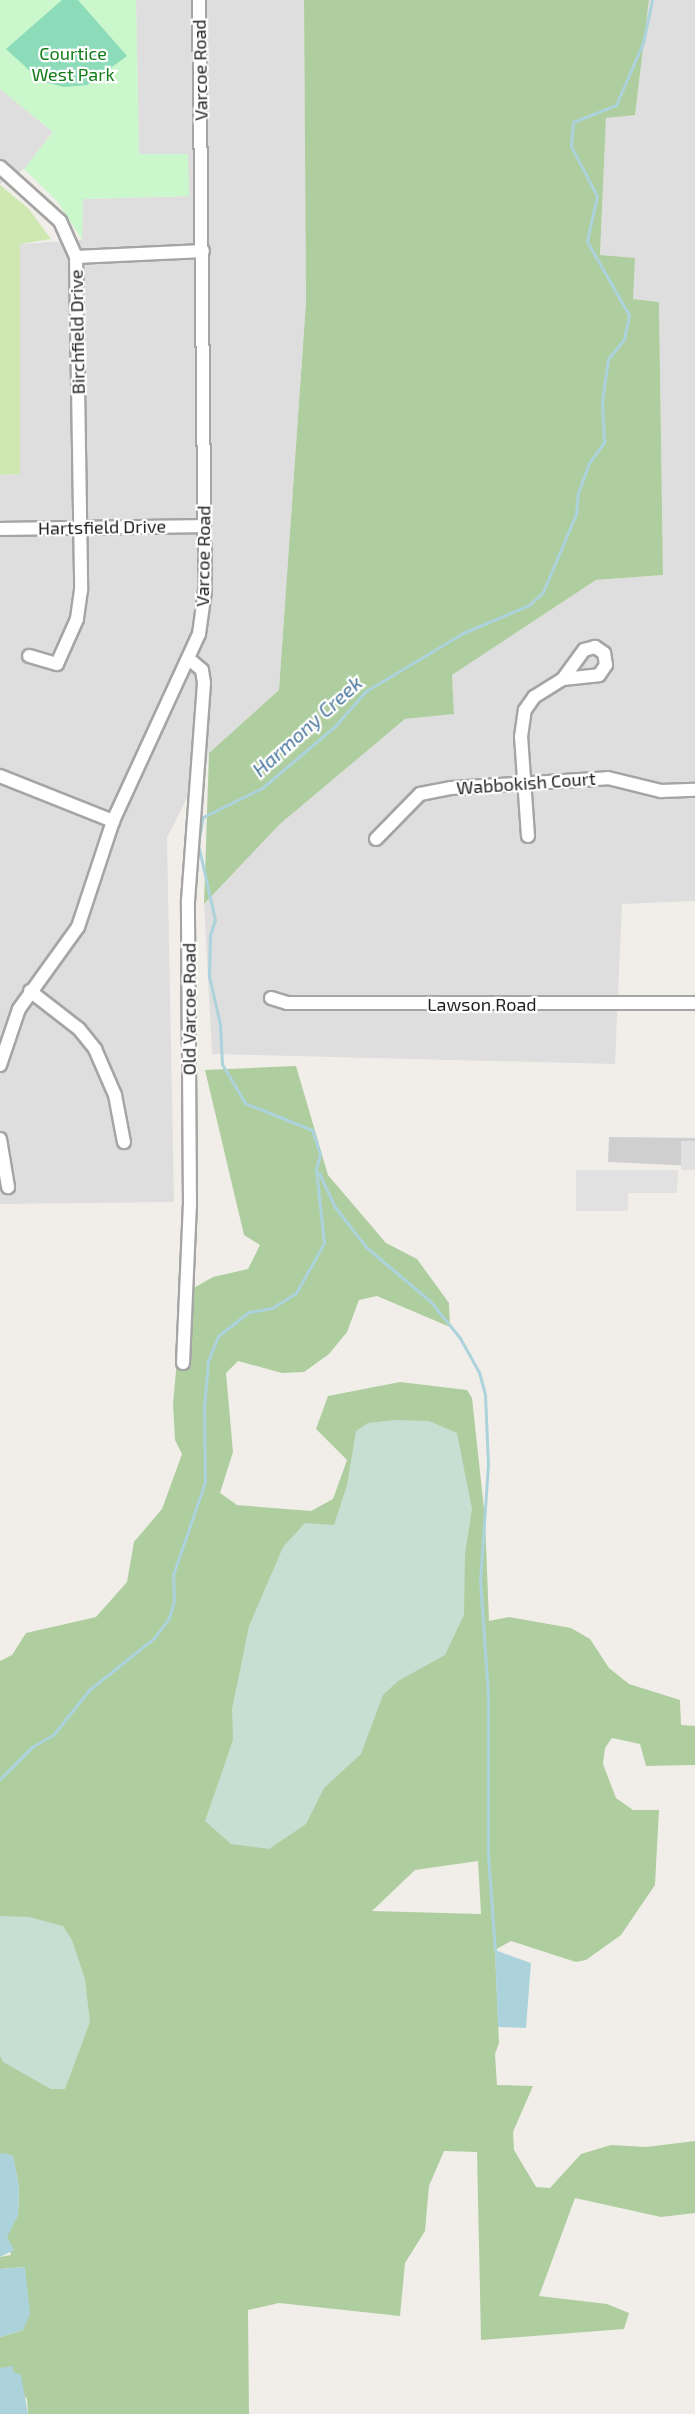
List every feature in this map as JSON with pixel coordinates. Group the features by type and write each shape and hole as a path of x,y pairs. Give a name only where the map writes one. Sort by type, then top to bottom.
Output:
{"street":[{"name":"Varcoe Road","path":"0,1065 11,1026 30,992 78,927 113,821 190,660 204,612 200,0"},
{"name":"Birchfield Drive","path":"0,167 60,221 76,258 81,590 77,619 67,650 57,664 29,656"},
{"path":"76,258 203,251"},
{"name":"Hartsfield Drive","path":"0,529 204,526"},
{"name":"Old Varcoe Road","path":"183,1363 190,1205 188,901 204,683 202,670 190,660"},
{"path":"528,836 521,737 525,710 534,697 563,679"},
{"path":"0,776 113,821"},
{"name":"Wabbokish Court","path":"376,839 420,794 524,782 608,778 661,791 695,790"},
{"path":"30,992 79,1029 95,1049 115,1095 124,1142"},
{"name":"Lawson Road","path":"271,998 287,1004 695,1003"},
{"path":"0,1139 8,1187"}],"shaded area":[{"path":"136,0 304,0 306,302 279,690 209,753 167,838 174,1202 0,1204 0,475 20,474 20,244 82,240 83,199 189,196 139,154"},
{"path":"649,0 695,0 695,901 622,904 615,1064 212,1054 204,904 280,824 405,719 454,714 452,675 596,580 663,575 659,302 633,299 600,255 606,117 635,115"},
{"path":"0,89 53,132 24,169 0,184"},
{"path":"609,1137 695,1138 695,1166 608,1162"},
{"path":"681,1141 695,1141 695,1170 681,1170"},
{"path":"576,1170 678,1170 677,1193 628,1193 628,1211 576,1211"}],"green space":[{"name":"Courtice West Park","path":"0,0 136,0 139,154 188,154 189,196 83,199 82,240 58,202 24,169 53,132 0,89"},
{"path":"62,0 78,0 127,56 87,85 64,87 41,81 6,49"},
{"path":"304,0 649,0 635,115 606,118 600,255 635,258 633,299 659,302 663,575 596,580 452,675 454,714 405,719 280,824 204,904 209,753 279,690 306,302"},
{"path":"0,185 28,208 51,239 20,244 20,474 0,475"},
{"path":"296,1066 328,1175 386,1243 417,1259 449,1303 450,1327 377,1296 359,1300 347,1332 329,1354 304,1372 282,1373 238,1361 226,1373 233,1452 220,1493 237,1505 311,1511 333,1499 347,1460 316,1429 328,1396 400,1382 467,1390 472,1398 485,1518 489,1621 509,1617 571,1628 590,1639 609,1668 629,1684 680,1700 681,1725 695,1726 695,1765 646,1766 640,1744 612,1738 605,1748 603,1764 616,1798 633,1810 659,1810 655,1885 621,1935 586,1960 576,1962 511,1941 495,1950 499,2043 495,2054 497,2085 533,2086 513,2132 514,2150 536,2187 550,2188 581,2154 611,2145 646,2147 695,2141 695,2213 661,2217 575,2198 539,2296 607,2304 629,2313 624,2329 481,2340 477,2152 444,2151 429,2186 425,2231 405,2263 400,2316 279,2303 248,2310 249,2414 28,2414 27,2399 0,2369 0,2337 23,2330 25,2267 0,2269 0,2257 11,2255 6,2237 18,2215 19,2188 13,2156 0,2154 0,1661 12,1655 26,1633 96,1617 127,1582 134,1542 162,1509 182,1454 175,1440 173,1404 183,1294 213,1277 248,1269 260,1245 244,1235 205,1070","holes":["478,1861 481,1914 372,1911 415,1870"]},
{"path":"395,1420 429,1421 457,1433 472,1509 465,1554 464,1615 445,1655 398,1681 383,1695 361,1754 324,1788 306,1824 269,1849 231,1844 205,1821 233,1740 232,1709 249,1626 283,1547 305,1523 334,1525 347,1485 356,1431 368,1423"},
{"path":"0,1916 29,1917 63,1926 72,1940 85,1979 90,2022 65,2089 51,2089 3,2062 0,2056"}],"water":[{"path":"495,1950 531,1963 526,2028 498,2027"},
{"path":"0,2154 13,2156 19,2187 18,2215 7,2237 14,2250 0,2257"},
{"path":"25,2267 30,2314 23,2330 0,2337 0,2269"},
{"path":"13,2366 13,2372 21,2375 28,2414 0,2414 0,2368"}],"waterway":[{"name":"Harmony Creek","path":"0,1779 32,1747 53,1735 89,1690 154,1638 169,1618 174,1600 173,1575 205,1482 204,1407 208,1361 218,1336 249,1312 272,1308 296,1293 324,1243 316,1169 320,1154 312,1130 245,1103 222,1064 220,1024 209,976 210,935 215,920 198,844 203,817 262,788 335,726 366,691 463,633 529,605 543,592 576,514 578,493 589,463 604,442 602,401 608,359 624,339 629,315 587,241 597,196 571,146 573,122 616,105 643,43 652,0"},
{"path":"319,1173 335,1207 366,1247 430,1301 460,1338 479,1372 485,1395 488,1464 480,1580 488,1694 488,1855 495,1950"}]}
